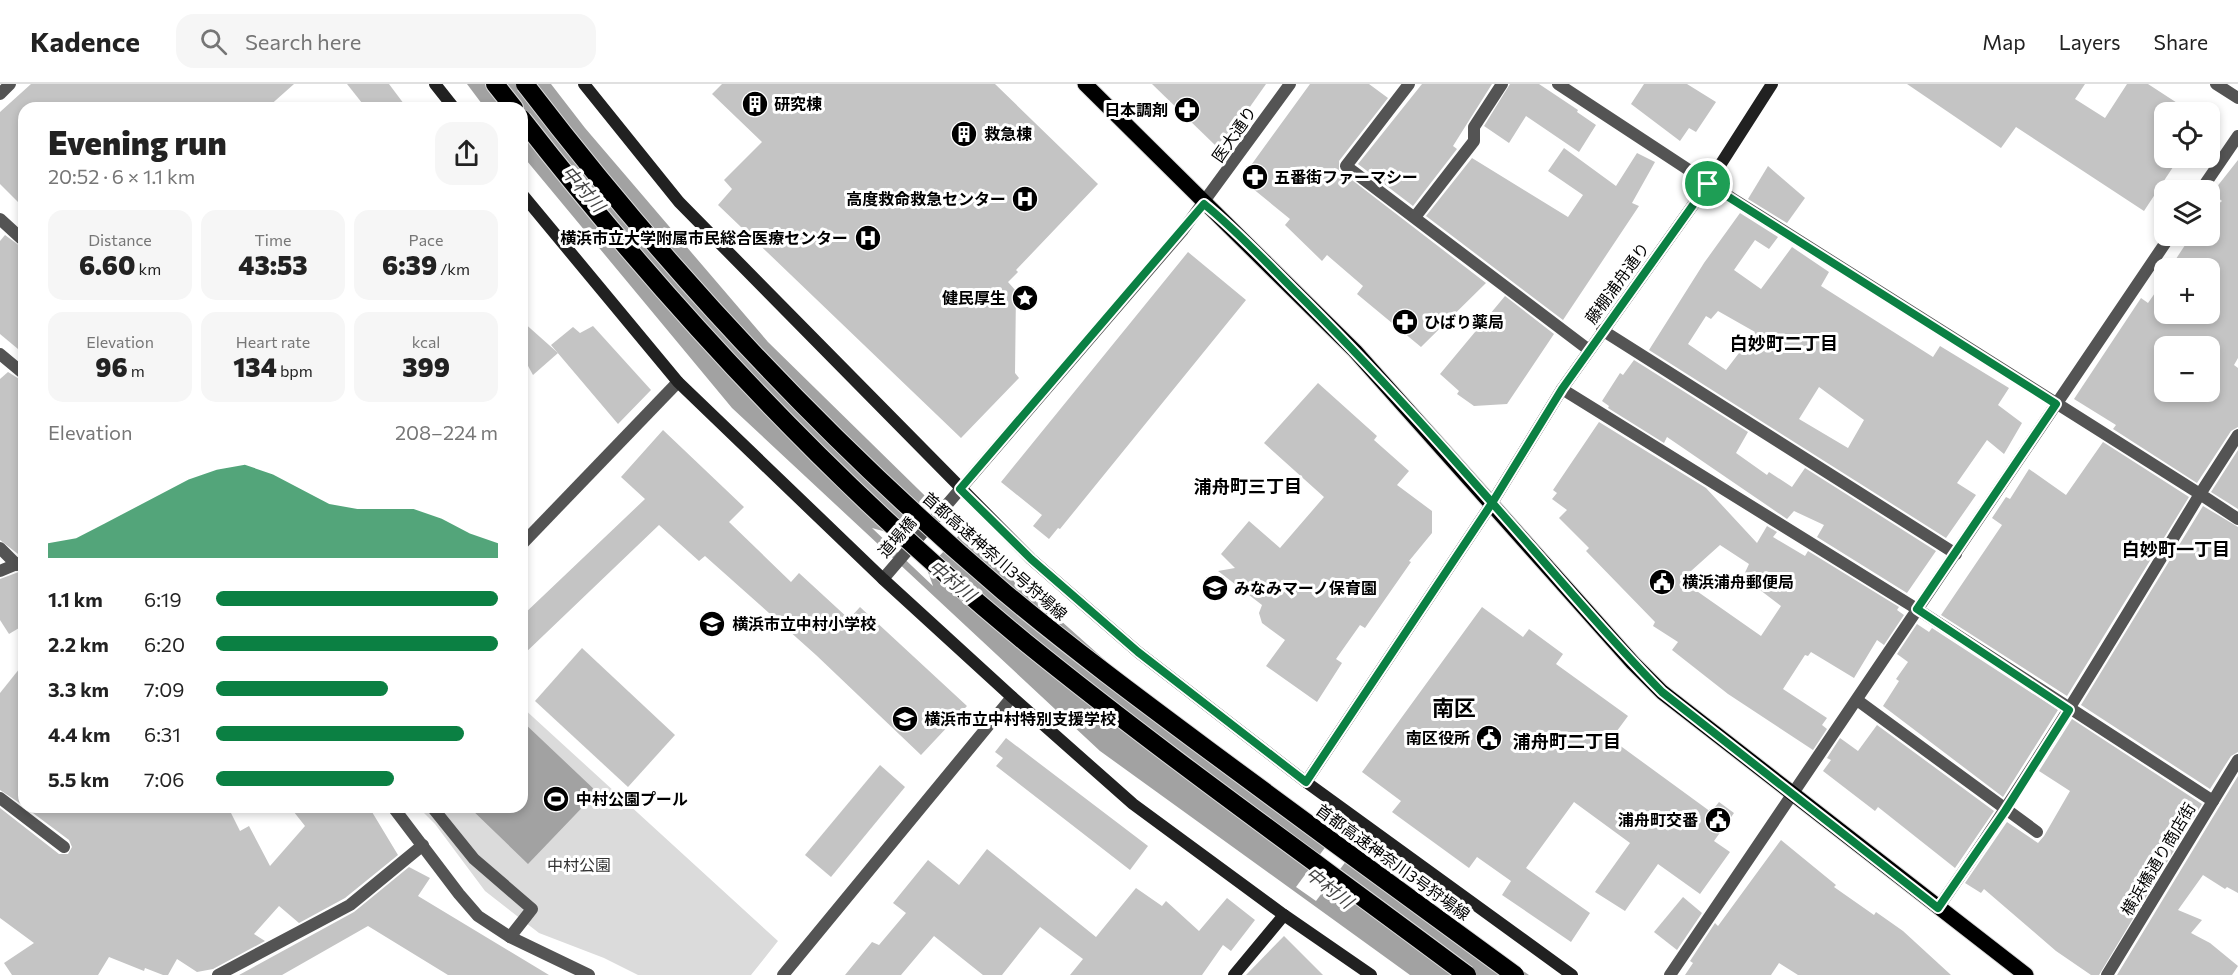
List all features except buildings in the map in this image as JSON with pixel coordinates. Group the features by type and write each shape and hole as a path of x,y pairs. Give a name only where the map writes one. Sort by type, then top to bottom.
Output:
{"highway":[{"path":"495,84 509,102"},
{"name":"首都高速神奈川3号狩場線","path":"525,84 631,216 731,331 793,397 927,525 1101,670 1515,975"},
{"path":"528,126 598,213 703,334 818,456 901,534 1025,642 1467,975"}],"main road":[{"path":"1085,84 1355,351 1655,685 2026,975"}],"street":[{"path":"0,94 10,84"},
{"path":"435,84 449,102"},
{"path":"584,84 679,202 1031,559 1138,652 1306,782 1572,975"},
{"name":"医大通り","path":"960,489 1204,204 1290,84"},
{"path":"1409,84 1346,166 1589,350"},
{"path":"1415,217 1474,141 1474,127 1502,84"},
{"name":"藤棚浦舟通り","path":"1306,782 1492,503 1562,389 1708,184 1772,84"},
{"path":"2216,84 2238,98"},
{"path":"1565,86 1708,184 2238,519"},
{"path":"2208,180 2238,136"},
{"path":"528,201 678,382 883,579 1133,804 1284,915 1371,975"},
{"path":"0,219 18,236"},
{"path":"1670,975 2163,246"},
{"path":"1602,330 1956,554"},
{"path":"0,354 18,369"},
{"path":"528,538 678,382"},
{"path":"1562,389 1917,609 2069,710 2213,801"},
{"path":"1938,908 2005,811 2238,435"},
{"name":"道場橋","path":"883,579 960,489"},
{"path":"0,548 18,561"},
{"path":"0,571 18,564"},
{"path":"783,975 1012,697"},
{"path":"1857,700 2005,811 2037,832"},
{"name":"横浜橋通り商店街","path":"2107,975 2238,760"},
{"path":"0,798 18,812"},
{"path":"20,813 64,847"},
{"path":"398,813 478,916 510,937 589,975"},
{"path":"437,813 474,860 532,909 510,937"},
{"path":"218,975 350,906 423,845"},
{"path":"1234,975 1284,915"}],"green space":[{"name":"中村公園","path":"528,712 778,941 751,975 638,975 604,958 539,933 485,891 435,824 424,813 528,813"}],"water":[{"name":"中村川","path":"467,84 551,84 585,128 768,342 967,537 1153,703 1297,811 1529,975 1410,975 1100,751 732,408 528,162 528,102 480,102"},
{"name":"中村公園プール","path":"528,727 597,792 528,864 475,813 528,813"}],"pier":[{"path":"928,495 964,530 927,569 933,586 872,528 890,533"},
{"path":"1335,834 1356,848 1316,901 1296,887"}],"place":[{"name":"研究棟","path":"755,104"},
{"name":"日本調剤","path":"1187,110"},
{"name":"救急棟","path":"964,134"},
{"name":"五番街ファーマシー","path":"1255,177"},
{"name":"高度救命救急センター","path":"1025,199"},
{"name":"横浜市立大学附属市民総合医療センター","path":"868,238"},
{"name":"健民厚生","path":"1025,298"},
{"name":"ひばり薬局","path":"1405,322"},
{"name":"横浜浦舟郵便局","path":"1662,582"},
{"name":"みなみマーノ保育園","path":"1215,588"},
{"name":"横浜市立中村小学校","path":"712,624"},
{"name":"横浜市立中村特別支援学校","path":"905,719"},
{"name":"南区役所","path":"1489,738"},
{"name":"中村公園プール","path":"556,799"},
{"name":"浦舟町交番","path":"1718,820"}],"district":[{"name":"白妙町二丁目","path":"1784,344"},
{"name":"浦舟町三丁目","path":"1248,487"},
{"name":"白妙町一丁目","path":"2176,550"},
{"name":"南区","path":"1454,708"},
{"name":"浦舟町二丁目","path":"1567,742"}],"route":[{"path":"1708,184 1562,389 1492,503 1306,782 1138,652 1031,559 960,489 1204,204 1222,218 1355,351 1448,453 1492,503 1526,541 1633,663 1662,692 1938,908 2005,811 2069,710 1917,609 2056,404 1708,184"}]}
